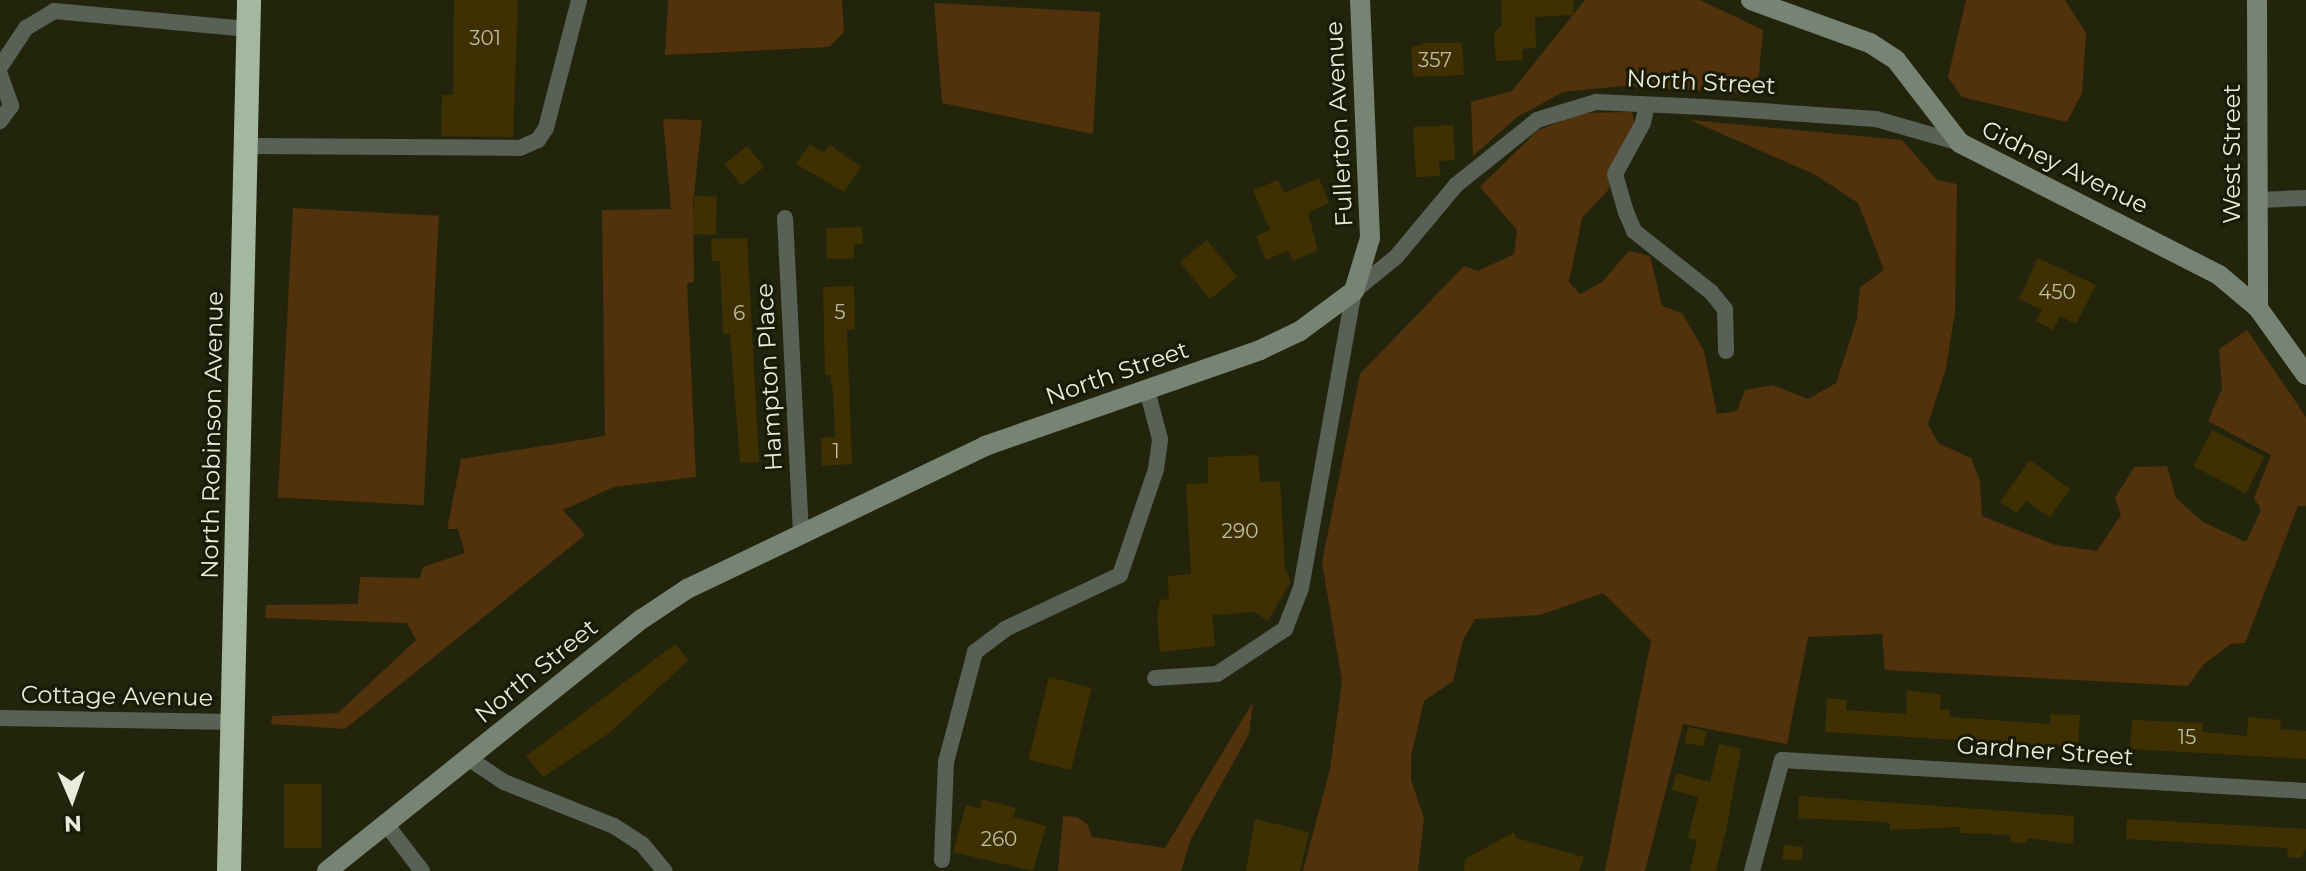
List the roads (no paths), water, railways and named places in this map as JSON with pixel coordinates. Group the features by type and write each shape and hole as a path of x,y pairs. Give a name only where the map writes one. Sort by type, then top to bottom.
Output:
{"highway":[{"name":"North Robinson Avenue","path":"229,871 249,0"}],"street":[{"path":"246,146 520,148 538,140 546,128 579,0"},
{"name":"Fullerton Avenue","path":"1354,291 1370,238 1360,0"},
{"name":"Gidney Avenue","path":"1751,0 1870,43 1896,60 1960,143 2219,275 2258,308 2306,375"},
{"name":"West Street","path":"2257,0 2258,308"},
{"path":"0,67 26,28 54,11 249,29"},
{"path":"0,75 11,106 0,121"},
{"name":"North Street","path":"327,871 642,619 687,589 985,446 1147,390 1300,331 1396,257 1456,185 1537,120 1583,104 1647,105 1876,119 1960,143"},
{"path":"1647,105 1643,123 1615,174 1626,212 1634,231 1711,292 1725,309 1726,351"},
{"path":"2258,200 2306,198"},
{"name":"Hampton Place","path":"785,218 801,534"},
{"path":"1155,678 1217,674 1285,629 1301,588 1354,291"},
{"path":"942,860 946,762 975,652 1005,629 1102,586 1124,568 1156,469 1160,439 1147,390"},
{"name":"Cottage Avenue","path":"0,718 234,722"},
{"path":"468,758 486,773 614,826 642,844 665,871"},
{"name":"Gardner Street","path":"1752,871 1782,760 2306,791"},
{"path":"386,824 422,871"}]}
